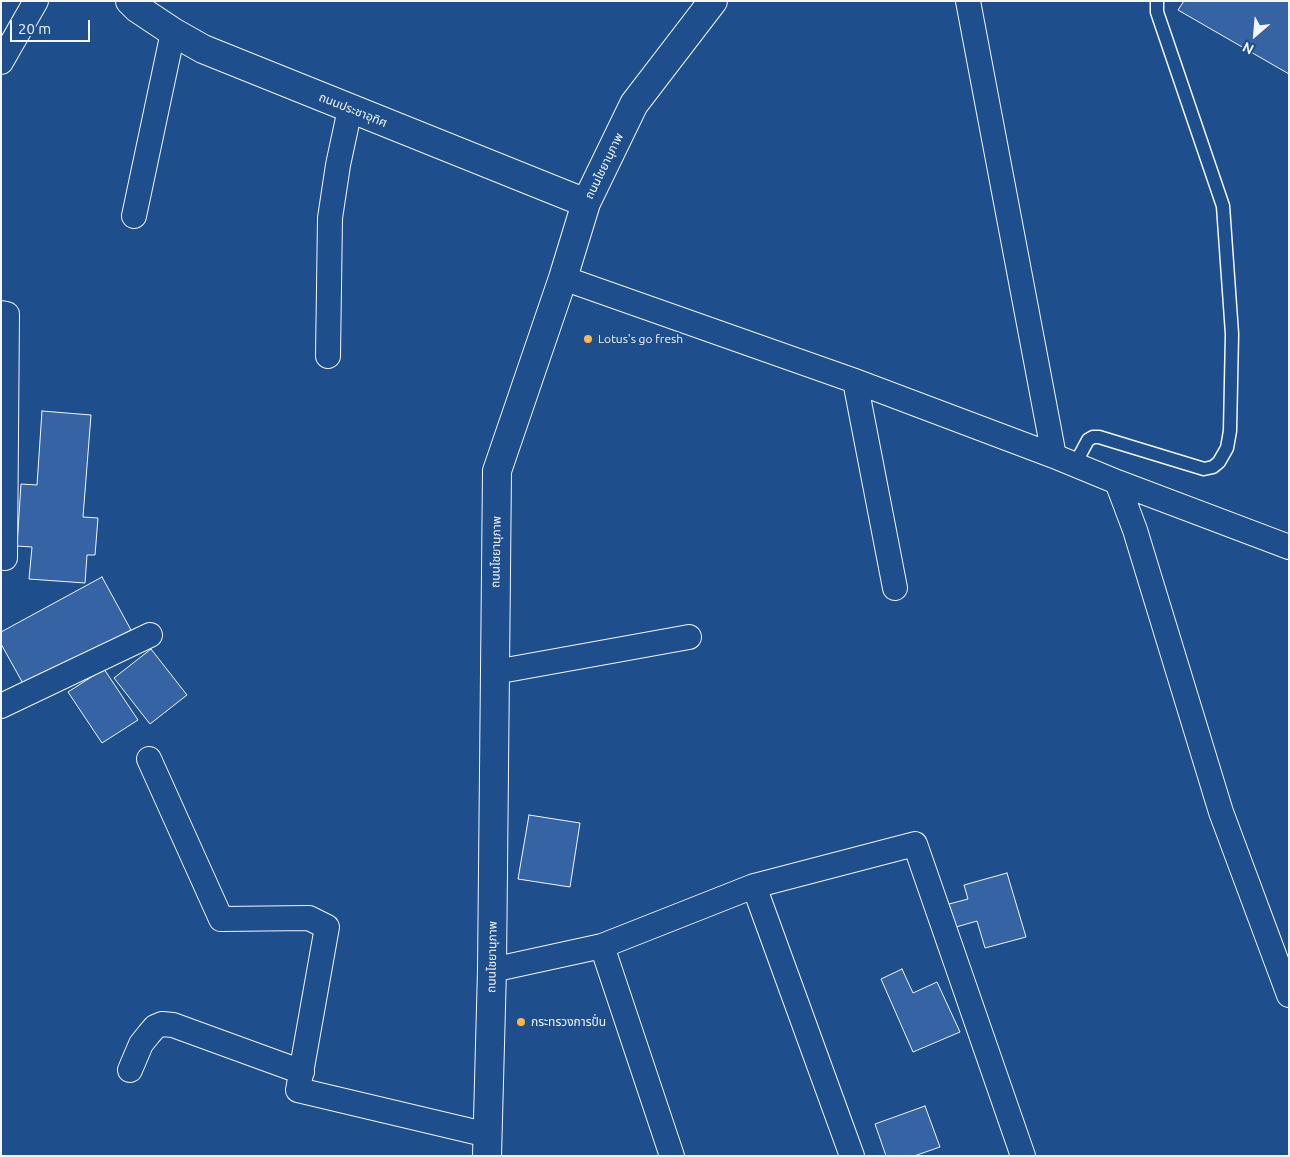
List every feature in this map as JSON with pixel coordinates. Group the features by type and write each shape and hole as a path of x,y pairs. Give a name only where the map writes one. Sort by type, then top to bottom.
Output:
{"street":[{"path":"1,62 36,1"},
{"name":"ถนนประชาอุทิศ","path":"130,1 137,8 173,32 203,49 586,203"},
{"name":"ถนนไชยานุภาพ","path":"487,1146 492,970 497,470 563,278 586,203 634,104 713,1"},
{"path":"968,1 1065,460"},
{"path":"134,216 173,32"},
{"path":"328,356 330,218 338,165 350,109"},
{"path":"563,278 855,381 1289,547"},
{"path":"1,313 7,314 5,558"},
{"path":"855,381 895,588"},
{"path":"1117,482 1135,530 1221,812 1289,995"},
{"path":"1,706 150,635"},
{"path":"495,672 689,637"},
{"path":"149,759 221,919 309,918 327,927 298,1090 487,1146"},
{"path":"492,970 602,946 754,886 915,844 1023,1156"},
{"path":"754,886 852,1156"},
{"path":"602,946 672,1156"},
{"path":"130,1070 141,1044 155,1027 162,1024 173,1025 302,1072"}],"lane":[{"path":"1065,460 1093,437 1099,437 1204,469 1213,468 1227,448 1230,431 1232,334 1223,206 1157,12 1157,1"}],"building":[{"path":"1184,1 1289,1 1289,74 1178,10"},
{"path":"42,411 91,415 83,517 98,518 95,555 87,555 85,583 29,579 32,547 17,546 21,484 37,485"},
{"path":"102,577 131,630 25,687 1,644 1,632"},
{"path":"151,649 187,695 150,724 114,678"},
{"path":"104,669 138,720 102,743 68,692"},
{"path":"529,815 580,823 570,887 518,879"},
{"path":"1007,873 1026,937 985,948 977,921 956,927 949,904 968,899 964,885"},
{"path":"902,969 913,993 937,982 960,1032 913,1052 881,979"},
{"path":"925,1106 940,1147 914,1156 886,1156 875,1124"}],"place":[{"name":"Lotus's go fresh","path":"588,339"},
{"name":"กระทรวงการปั่น","path":"521,1022"}]}
